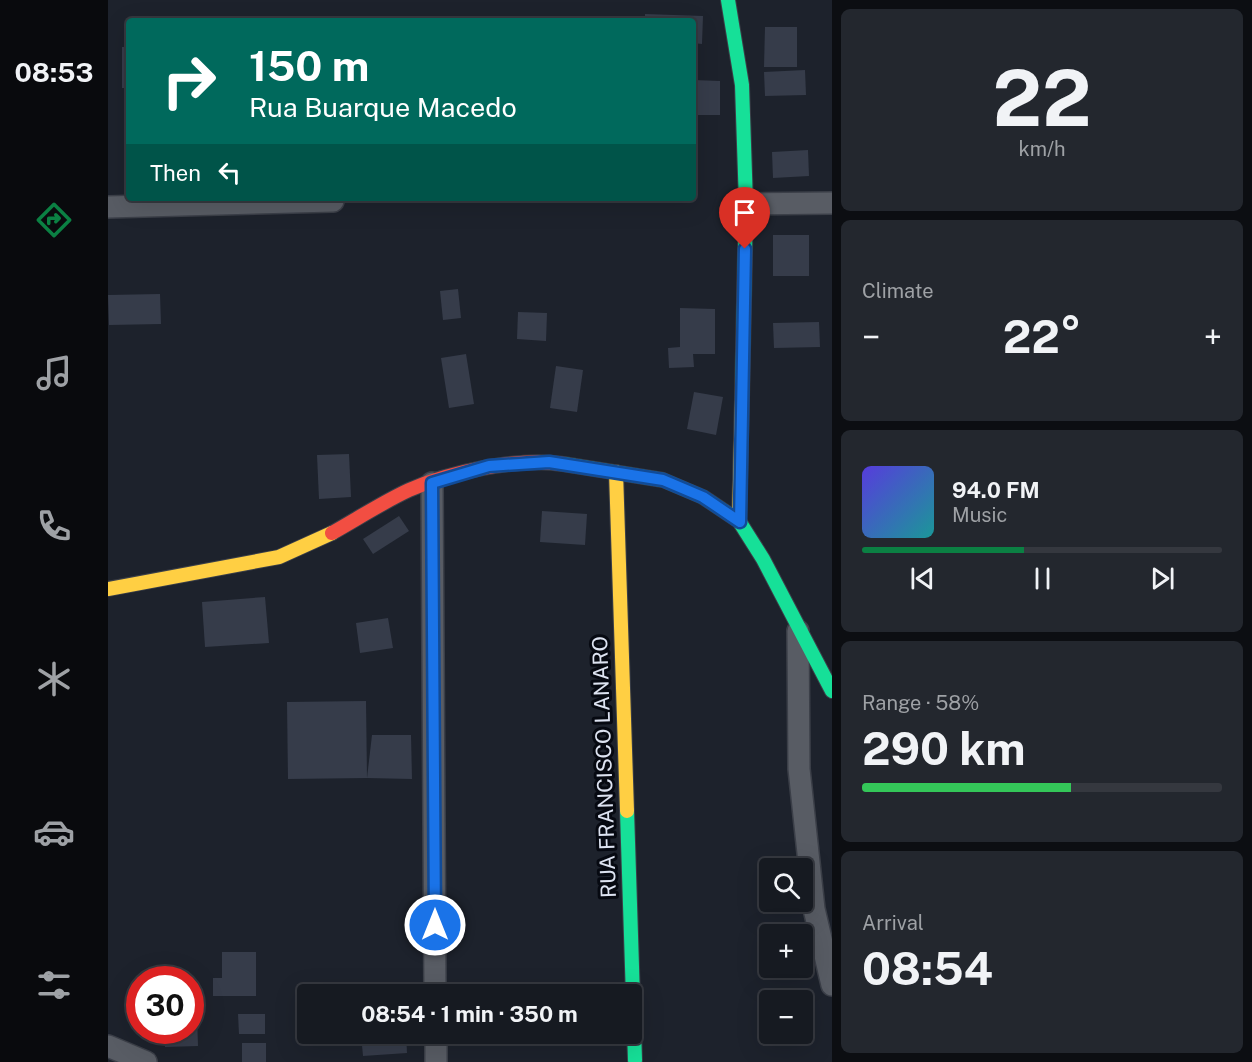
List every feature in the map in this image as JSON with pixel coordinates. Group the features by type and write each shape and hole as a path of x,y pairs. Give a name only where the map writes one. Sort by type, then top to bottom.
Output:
{"street":[{"path":"728,0 742,85 746,204 740,522"},
{"path":"108,207 333,201"},
{"path":"746,204 832,203"},
{"path":"108,589 279,557 322,538 410,490 489,466 549,462 663,480 703,497 740,522 763,559 832,691"},
{"name":"RUA FRANCISCO LANARO","path":"616,472 635,1060"},
{"path":"432,483 435,984"},
{"path":"798,627 799,769 814,909 832,985"},
{"path":"436,1044 436,1062"},
{"path":"108,1046 146,1062"}],"building":[{"path":"645,14 703,16 702,44 696,43 696,18 645,18"},
{"path":"765,27 797,27 797,67 764,67"},
{"path":"122,47 126,47 126,88 122,88"},
{"path":"805,70 806,95 765,96 764,72"},
{"path":"696,80 720,81 720,115 696,115"},
{"path":"808,150 809,176 773,178 772,152"},
{"path":"773,235 809,235 809,276 773,276"},
{"path":"458,289 461,318 443,320 440,291"},
{"path":"160,294 161,324 109,325 108,295"},
{"path":"680,308 715,309 715,354 693,354 694,367 669,368 668,348 680,347"},
{"path":"518,312 547,313 546,341 517,339"},
{"path":"819,322 820,347 774,348 773,323"},
{"path":"466,354 474,404 449,408 441,358"},
{"path":"556,366 583,370 577,412 550,408"},
{"path":"694,392 723,397 716,435 687,429"},
{"path":"349,454 351,497 319,499 317,455"},
{"path":"542,511 587,514 585,545 540,542"},
{"path":"399,516 409,531 373,554 363,539"},
{"path":"265,597 269,643 205,647 202,602"},
{"path":"388,618 393,648 360,653 356,623"},
{"path":"366,701 367,778 288,779 287,702"},
{"path":"372,735 411,735 412,779 367,778"},
{"path":"222,952 256,952 256,996 213,996 213,978 222,978"},
{"path":"238,1014 265,1014 265,1034 239,1034"},
{"path":"242,1043 266,1043 266,1062 242,1062"},
{"path":"165,1044 198,1044 198,1046 165,1047"},
{"path":"362,1044 407,1044 407,1053 363,1056"}],"traffic: fast":[{"path":"728,0 742,85 746,204 742,399"},
{"path":"563,464 663,480 703,497 739,521 763,559 832,691"},
{"path":"627,811 635,1060"}],"traffic: slow":[{"path":"739,521 742,399"},
{"path":"616,472 627,811"},
{"path":"108,589 279,557 332,533"}],"traffic: jam":[{"path":"332,533 399,495 444,477 506,464 545,462 563,464"}],"route":[{"path":"435,925 432,483 489,466 549,462 663,480 703,497 740,522 745,249"}]}
